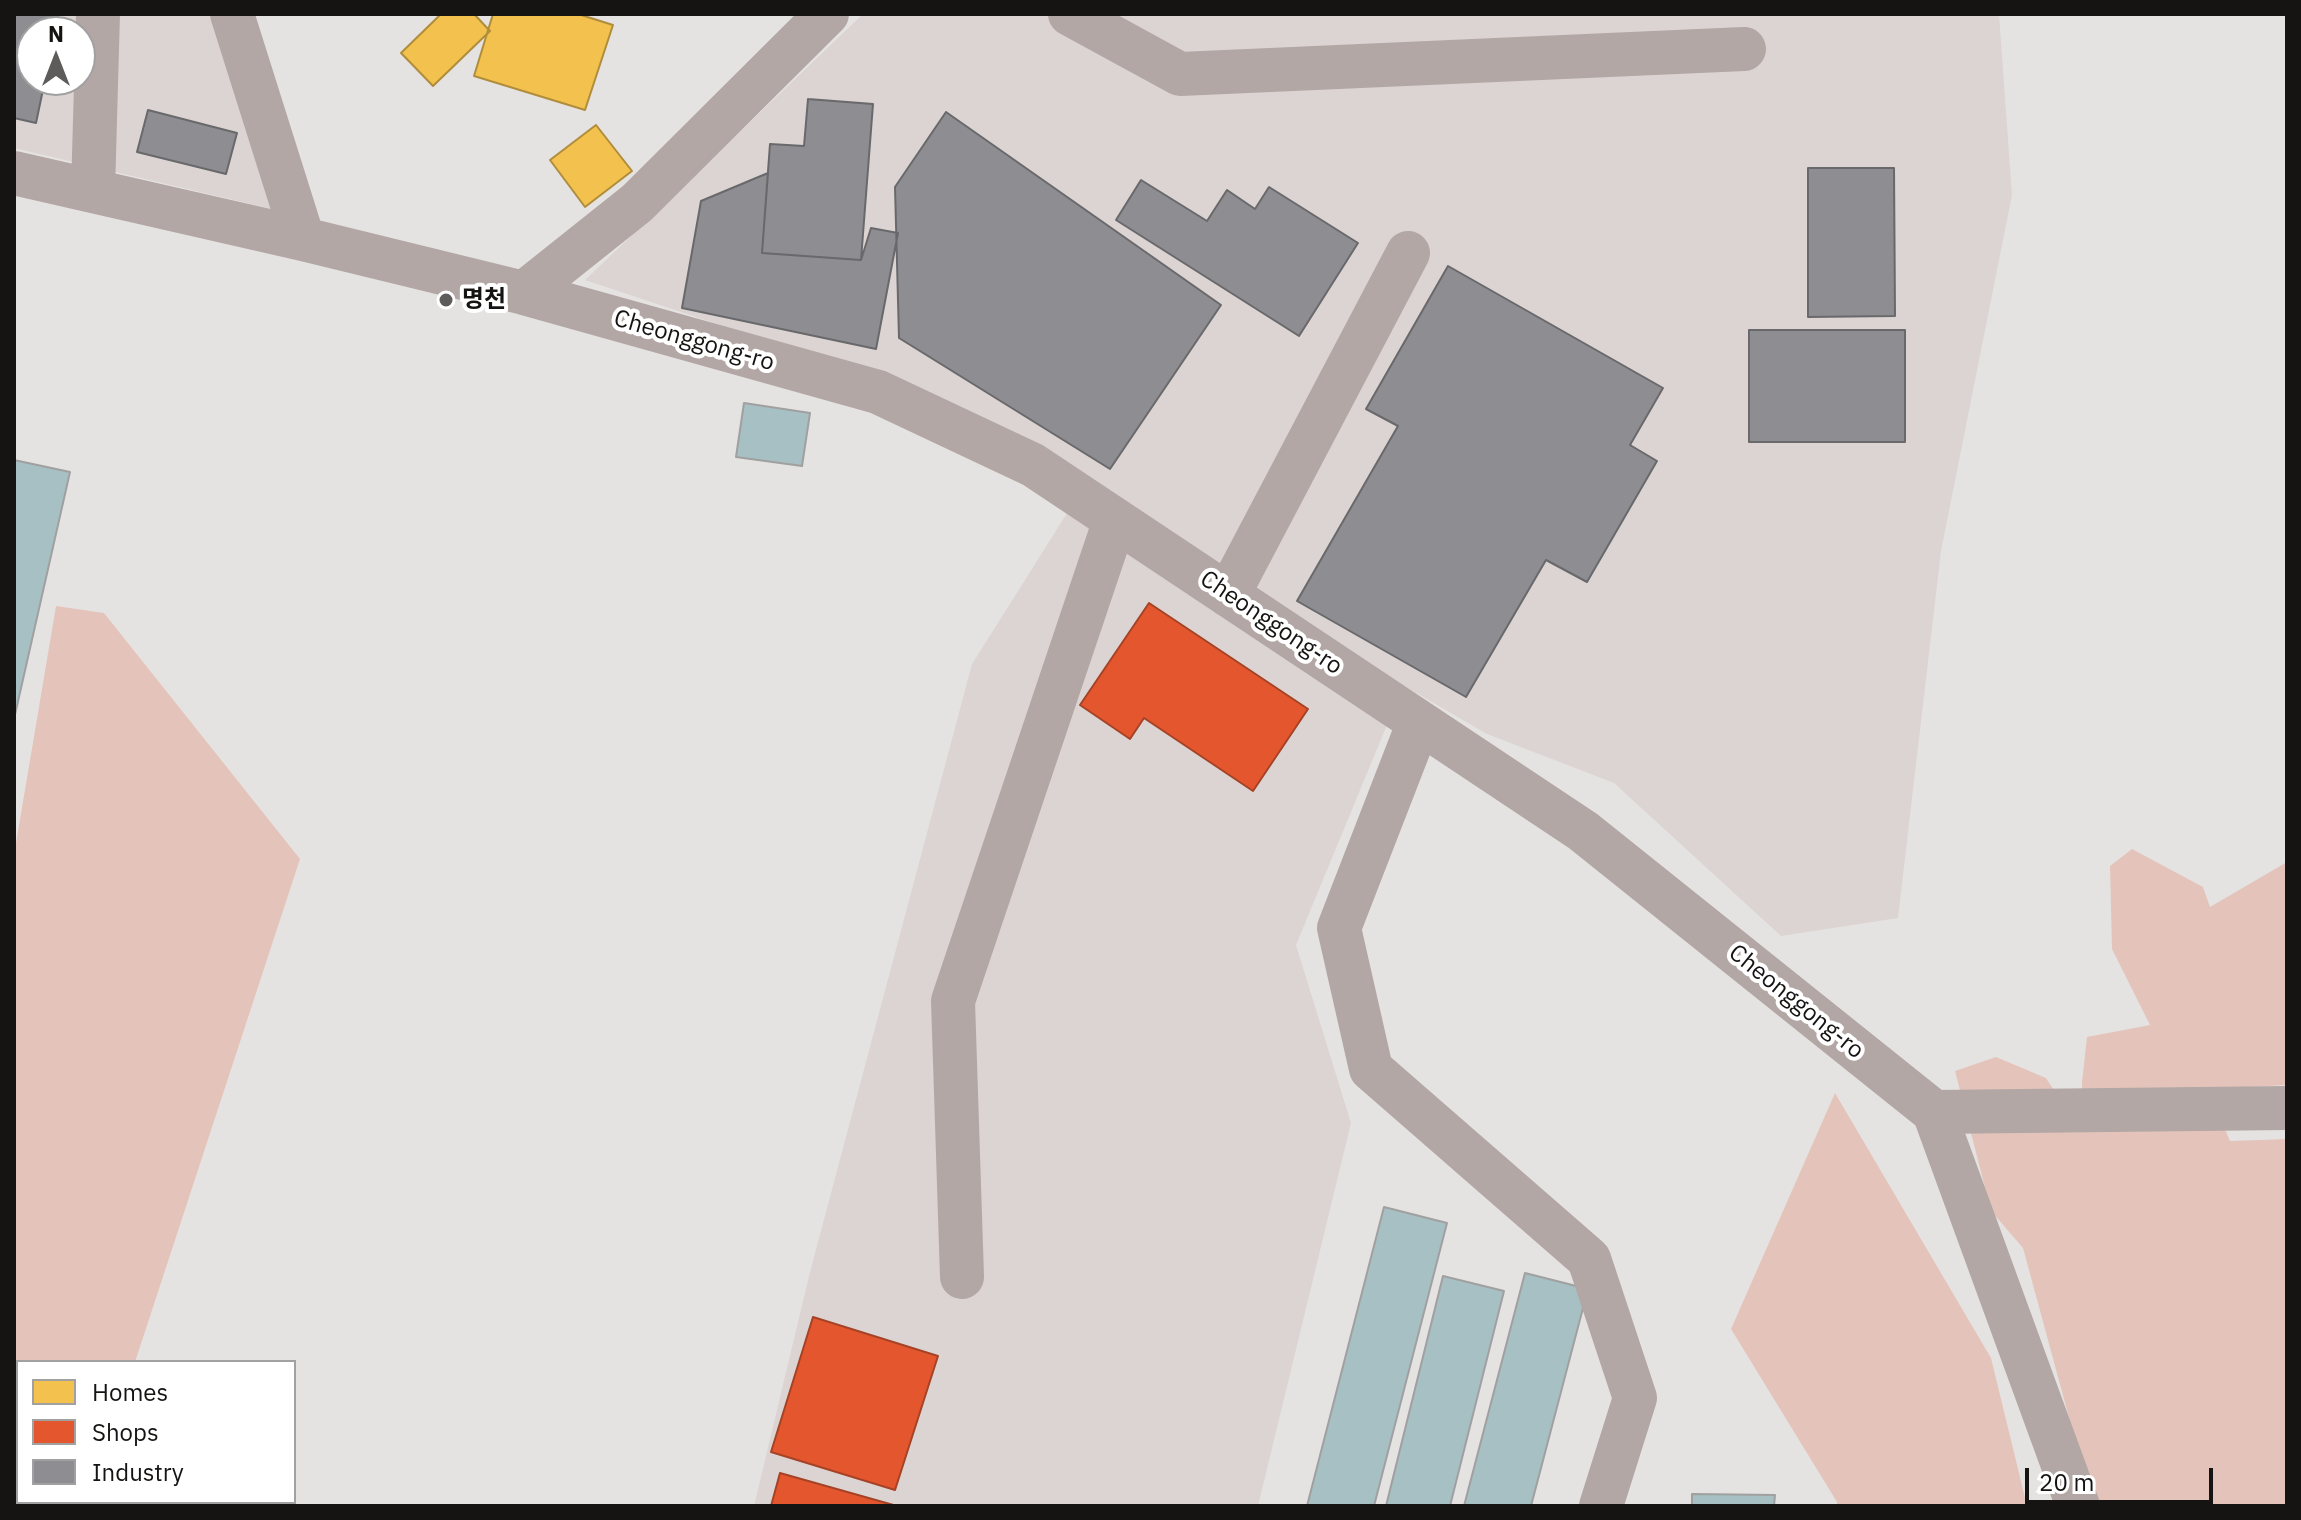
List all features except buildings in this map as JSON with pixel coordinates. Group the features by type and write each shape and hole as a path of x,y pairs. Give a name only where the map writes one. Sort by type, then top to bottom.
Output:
{"street":[{"path":"93,191 98,14"},
{"path":"232,14 303,239"},
{"path":"524,293 637,203 827,14"},
{"path":"1070,14 1180,74 1744,49"},
{"name":"Cheonggong-ro","path":"14,173 524,293 878,392 1033,465 1583,831 1934,1112"},
{"path":"1228,595 1408,253"},
{"path":"962,1277 953,1001 1115,520"},
{"path":"1419,722 1339,928 1371,1069 1589,1259 1635,1398 1601,1506"},
{"path":"2078,1506 1934,1112 2287,1108"}],"shaded area":[{"path":"14,14 212,14 272,209 14,148"},
{"path":"863,14 1999,14 2012,195 1941,551 1898,918 1781,936 1614,783 1487,734 867,374 585,280"},
{"path":"1069,510 1387,725 1296,945 1351,1123 1258,1506 754,1506 810,1272 972,664"},
{"path":"56,606 104,613 300,859 136,1360 16,1360 16,1504 60,1504 58,1506 14,1506 14,855"},
{"path":"2132,849 2203,887 2210,907 2287,862 2287,1085 2208,1089 2230,1141 2287,1139 2287,1506 2093,1506 2023,1248 1991,1211 1955,1071 1996,1057 2046,1078 2082,1133 2082,1082 2087,1037 2150,1025 2112,949 2110,866"},
{"path":"1835,1093 1991,1358 2027,1506 1837,1506 1731,1329"}],"place":[{"name":"명천","path":"446,300"}]}
